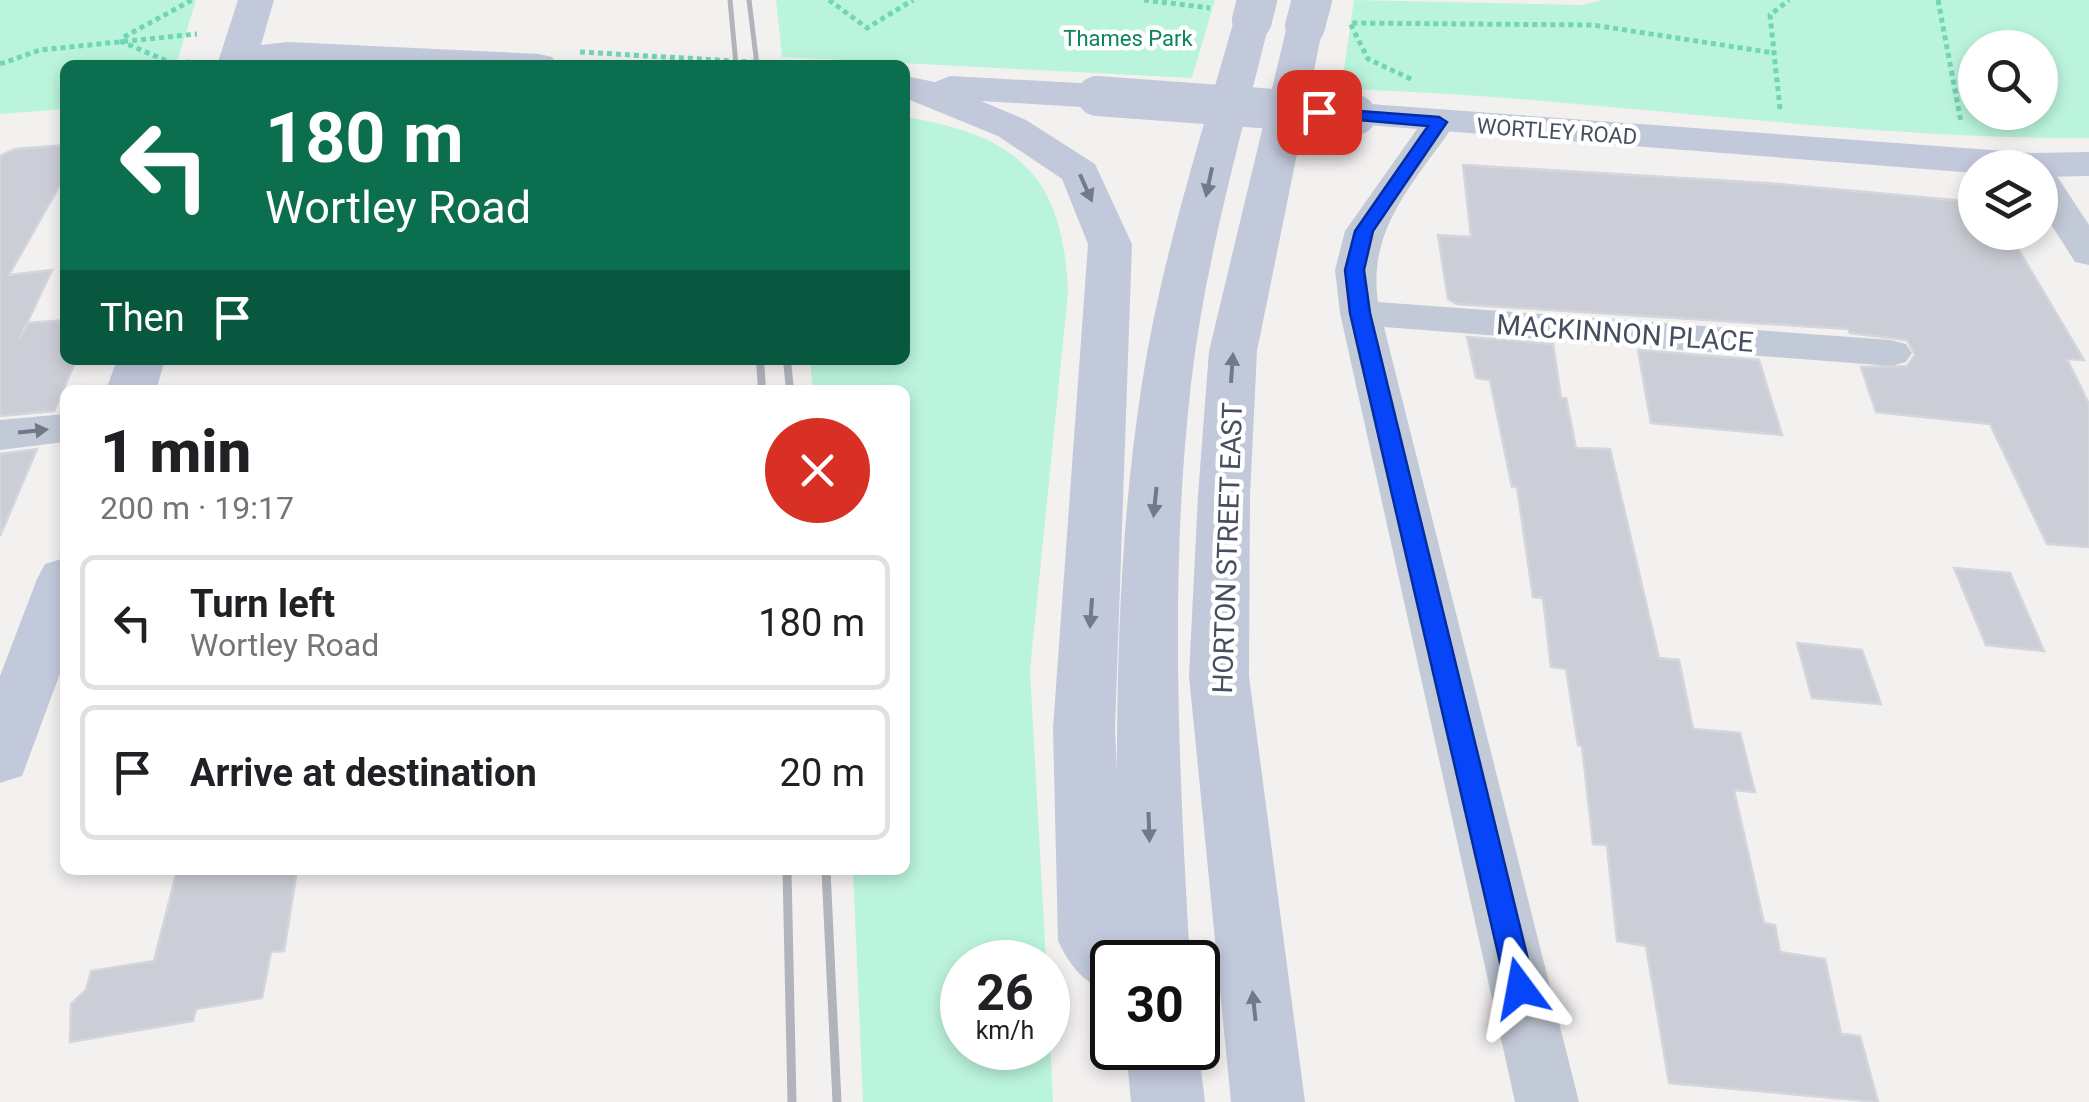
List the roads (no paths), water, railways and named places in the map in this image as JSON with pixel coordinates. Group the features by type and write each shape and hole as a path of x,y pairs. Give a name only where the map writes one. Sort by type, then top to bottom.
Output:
{"main road":[{"path":"238,60 256,0"},
{"path":"1154,940 1148,792 1152,537 1168,380 1211,171 1254,10"},
{"name":"HORTON STREET EAST","path":"1268,1102 1219,676 1224,496 1234,351 1309,13"},
{"path":"248,60 288,53 492,60"},
{"name":"WORTLEY ROAD","path":"910,86 1356,115 1428,102 1958,159"},
{"path":"910,87 1012,128 1080,174 1110,244 1084,728 1092,940"},
{"name":"WORTLEY ROAD","path":"2058,167 2089,164"},
{"path":"0,758 60,593"},
{"path":"1164,1070 1168,1102"}],"street":[{"path":"1428,102 1364,231 1354,270 1360,313 1547,1102"},
{"path":"2058,206 2089,254"},
{"name":"MACKINNON PLACE","path":"1360,313 1891,352"},
{"path":"0,435 60,429"}],"railway":[{"path":"730,0 736,60"},
{"path":"749,0 756,60"},
{"path":"760,365 762,385"},
{"path":"788,365 790,385"},
{"path":"787,875 792,1102"},
{"path":"826,875 837,1102"}],"park label":[{"name":"Thames Park","path":"1128,38"}]}
